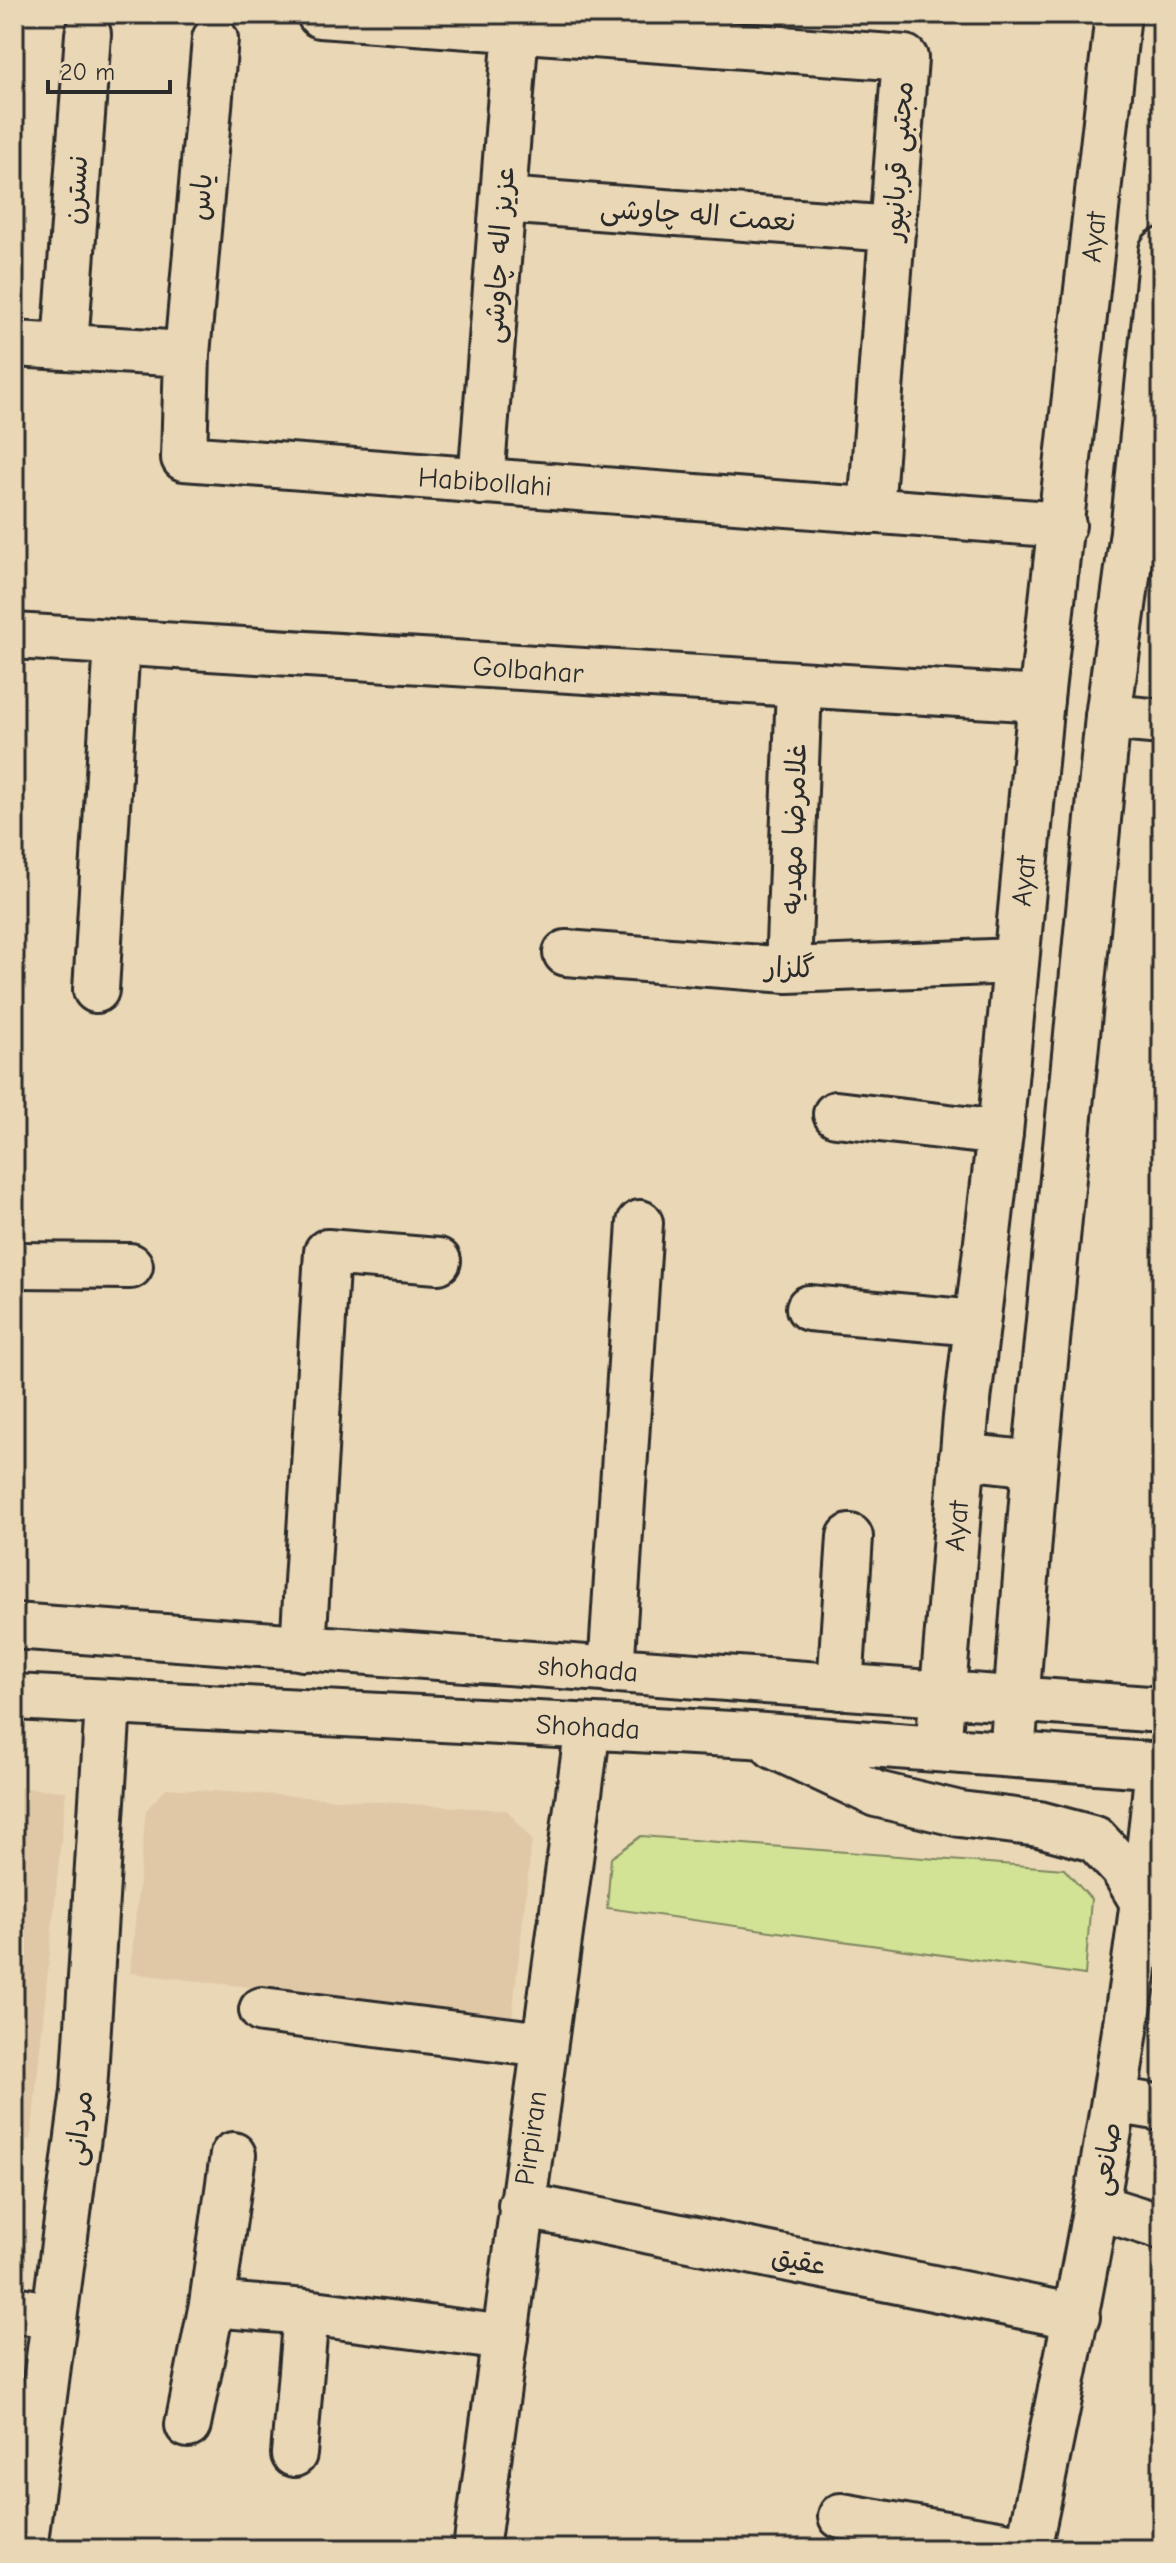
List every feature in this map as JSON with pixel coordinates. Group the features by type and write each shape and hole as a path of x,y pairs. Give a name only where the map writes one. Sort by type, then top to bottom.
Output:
{"main road":[{"name":"Ayat","path":"938,1749 962,1456 1000,1133 1041,699 1063,525 1118,14"},
{"path":"320,15 516,29"},
{"name":"عزیز اله چاوشی","path":"481,482 516,29"},
{"name":"مجتبی قربانپور","path":"516,29 905,58 871,511"},
{"name":"نسترن","path":"65,346 88,34"},
{"name":"یاس","path":"187,354 215,39"},
{"name":"نعمت اله چاوشی","path":"503,200 893,229"},
{"path":"1012,1754 1035,1464 1108,717 1148,532 1162,251"},
{"path":"14,344 187,354"},
{"name":"Habibollahi","path":"187,354 184,458 1063,525"},
{"name":"Golbahar","path":"14,636 799,687 1041,699"},
{"path":"96,990 117,643"},
{"name":"غلامرضا مهدیه","path":"788,970 799,687"},
{"path":"1108,717 1162,722"},
{"name":"گلزار","path":"566,953 788,970 1016,961"},
{"path":"836,1114 1000,1133"},
{"path":"611,1671 640,1223"},
{"path":"303,1648 327,1252 438,1261"},
{"path":"14,1265 130,1266"},
{"path":"809,1308 976,1323"},
{"path":"962,1456 1035,1464"},
{"path":"840,1687 850,1537"},
{"name":"shohada","path":"14,1626 1162,1710"},
{"name":"Shohada","path":"14,1697 751,1735 1160,1766"},
{"name":"مردانی","path":"24,2549 34,2312 84,2091 108,1704"},
{"name":"Pirpiran","path":"476,2549 588,1727"},
{"path":"751,1735 876,1794 960,1814 1039,1824 1095,1839 1123,1869 1145,1906"},
{"name":"صانعی","path":"1029,2549 1098,2207 1145,1906 1160,1766"},
{"path":"262,2010 544,2045"},
{"path":"1115,2100 1162,2108"},
{"path":"188,2425 212,2304 233,2155"},
{"name":"عقیق","path":"521,2205 1077,2317"},
{"path":"1098,2207 1162,2227"},
{"path":"212,2304 306,2312 505,2338"},
{"path":"294,2454 306,2312"},
{"path":"841,2516 1029,2549"}],"shaded area":[{"path":"14,1787 66,1791 31,2140 14,2138"},
{"path":"166,1788 507,1810 532,1840 512,2018 130,1973 146,1810"}],"green space":[{"path":"641,1836 1064,1869 1091,1899 1085,1975 607,1908 611,1858"}]}
